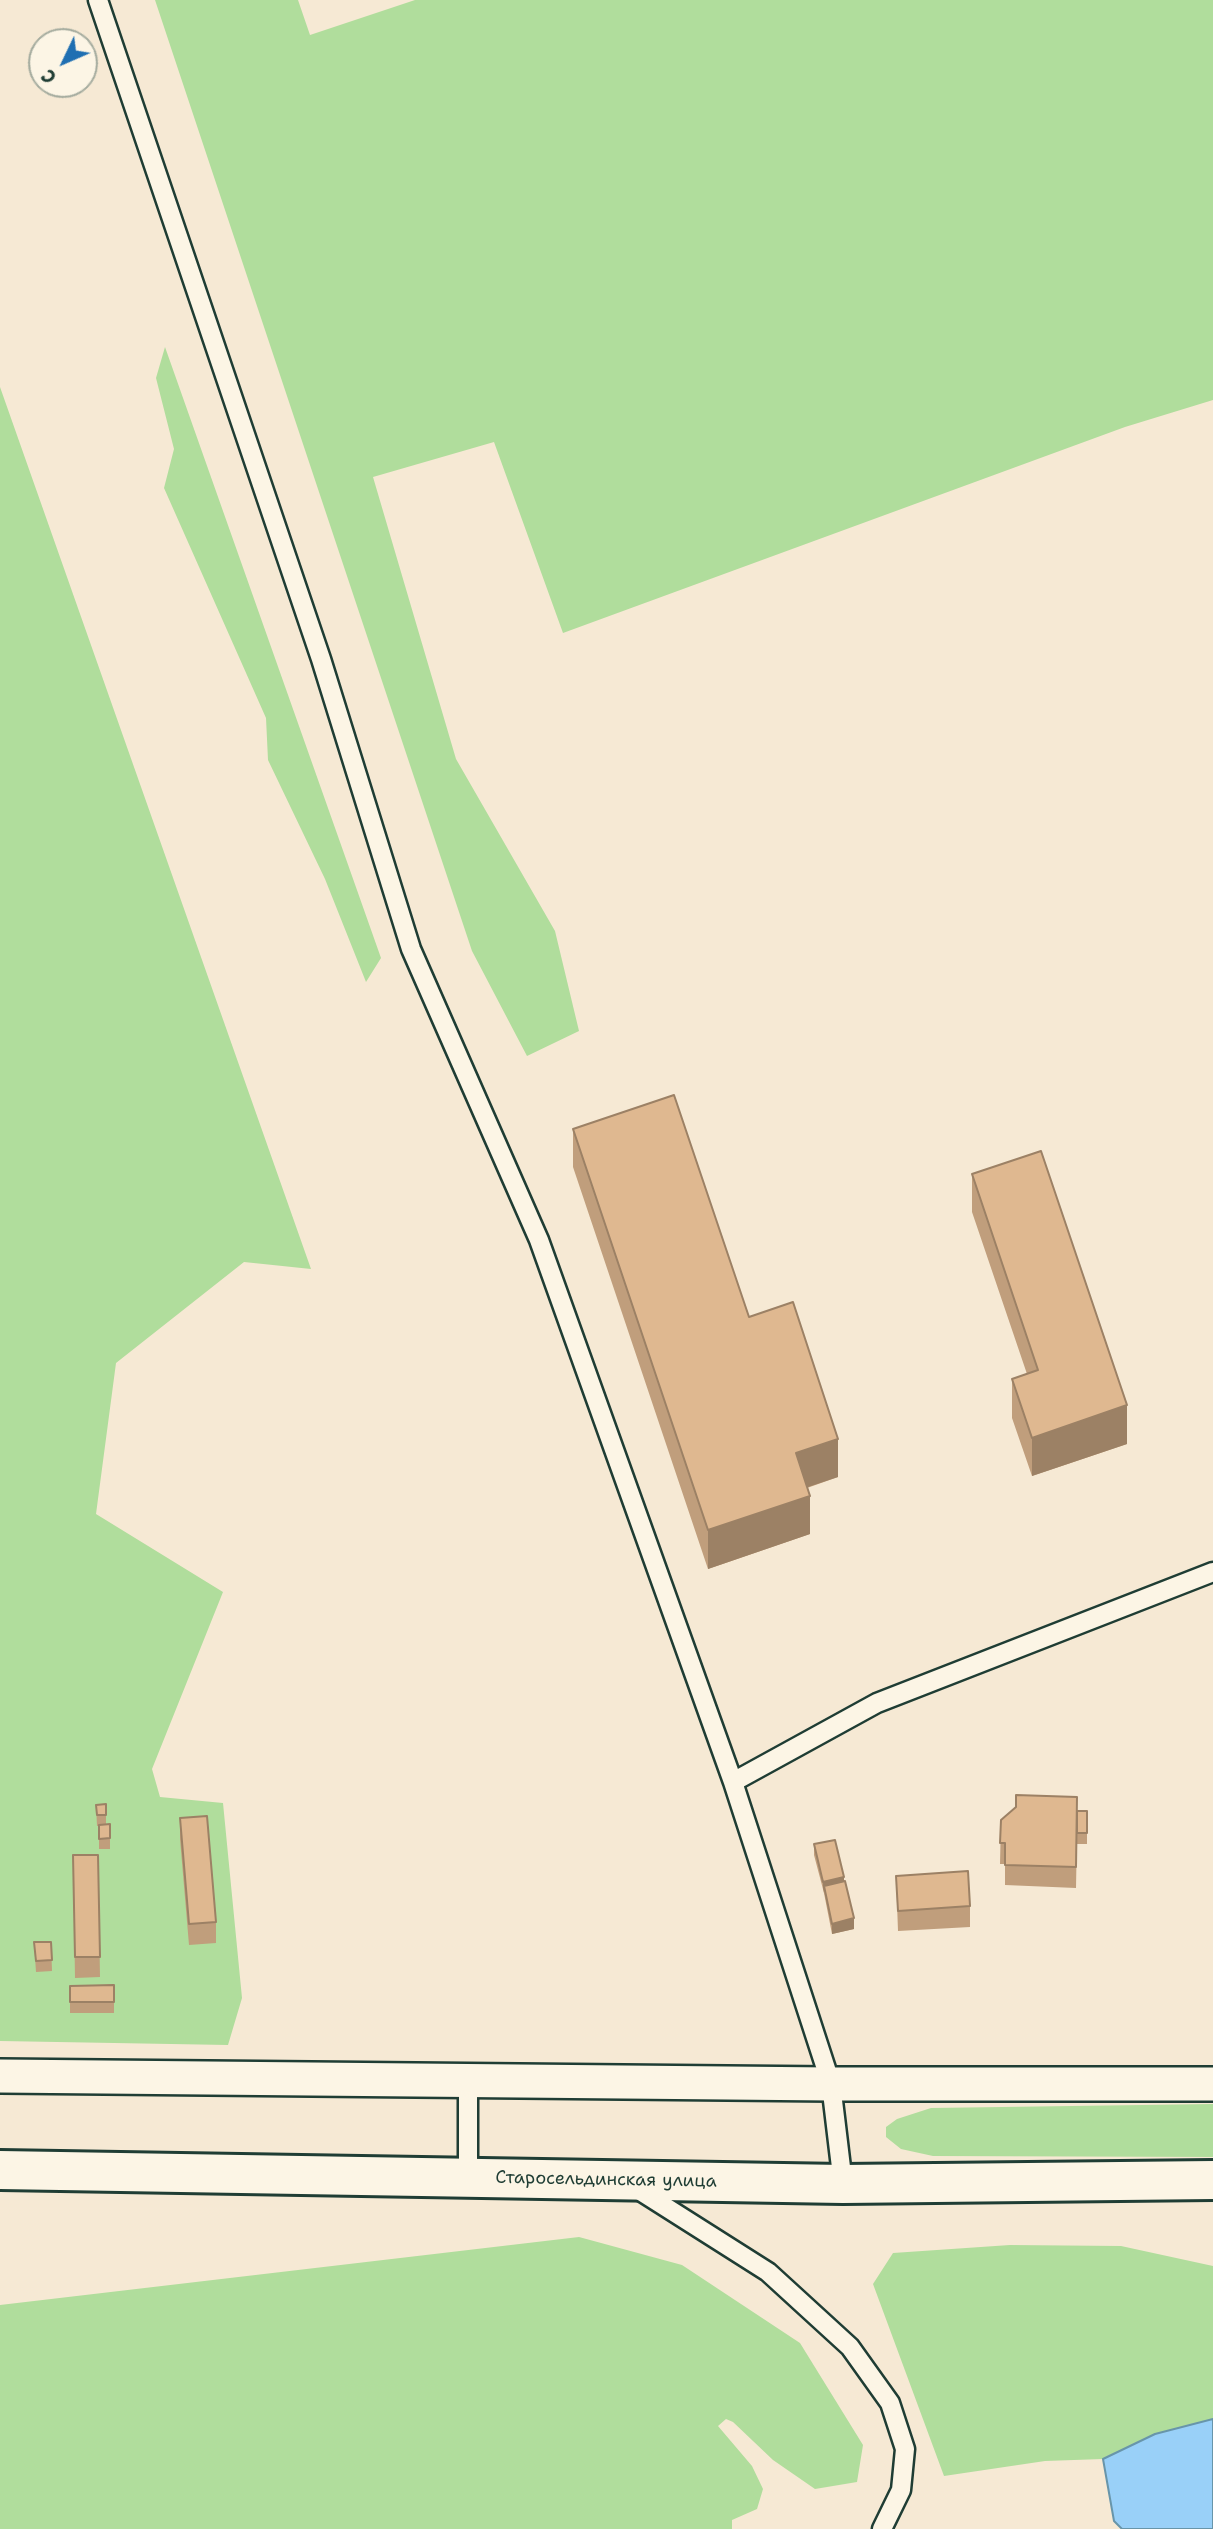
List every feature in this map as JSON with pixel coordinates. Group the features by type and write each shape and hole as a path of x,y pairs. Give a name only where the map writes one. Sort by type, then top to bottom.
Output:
{"main road":[{"name":"Старосельдинская улица","path":"0,2170 843,2184 1213,2180"}],"street":[{"path":"0,2076 831,2084 1213,2084"}],"lane":[{"path":"98,0 321,659 411,949 539,1240 733,1782 831,2084 843,2184"},
{"path":"733,1782 877,1703 1213,1572"},
{"path":"468,2081 468,2178"},
{"path":"622,2180 768,2272 850,2347 890,2403 905,2449 901,2490 882,2529"}],"green space":[{"path":"155,0 298,0 310,35 415,0 1213,0 1213,400 1125,427 563,633 494,442 373,477 456,759 555,931 579,1031 527,1056 472,951"},
{"path":"165,347 381,958 366,982 325,879 268,760 266,718 164,488 174,449 156,378"},
{"path":"0,387 311,1269 244,1262 116,1363 96,1514 223,1592 152,1769 160,1797 223,1803 242,1998 228,2045 0,2041"},
{"path":"1213,2104 1213,2157 933,2156 901,2149 886,2137 886,2127 897,2119 931,2108"},
{"path":"579,2237 682,2265 800,2343 863,2445 857,2482 815,2489 773,2460 733,2422 726,2419 718,2426 752,2466 763,2489 757,2509 732,2520 732,2529 0,2529 0,2305"},
{"path":"1010,2245 1121,2246 1213,2266 1213,2419 1155,2434 1103,2459 1045,2461 944,2476 873,2284 893,2253"}],"water":[{"path":"1213,2419 1213,2529 1122,2529 1114,2521 1103,2459 1155,2434"}],"building":[{"path":"674,1095 749,1317 793,1302 838,1439 796,1453 810,1496 708,1530 573,1129"},
{"path":"1041,1151 1127,1405 1032,1438 1012,1379 1038,1370 972,1174"},
{"path":"1016,1795 1077,1797 1076,1867 1005,1865 1005,1843 1000,1843 1001,1820 1016,1807"},
{"path":"106,1804 106,1815 97,1815 96,1805"},
{"path":"1077,1811 1087,1811 1087,1833 1077,1833"},
{"path":"207,1816 216,1922 189,1924 180,1818"},
{"path":"110,1824 110,1838 99,1839 99,1825"},
{"path":"835,1840 844,1877 823,1882 814,1844"},
{"path":"73,1855 98,1855 100,1957 75,1957"},
{"path":"968,1871 970,1906 898,1911 896,1876"},
{"path":"845,1881 854,1918 832,1924 824,1886"},
{"path":"34,1942 51,1942 52,1960 36,1961"},
{"path":"114,1985 114,2002 70,2002 70,1986"}]}
